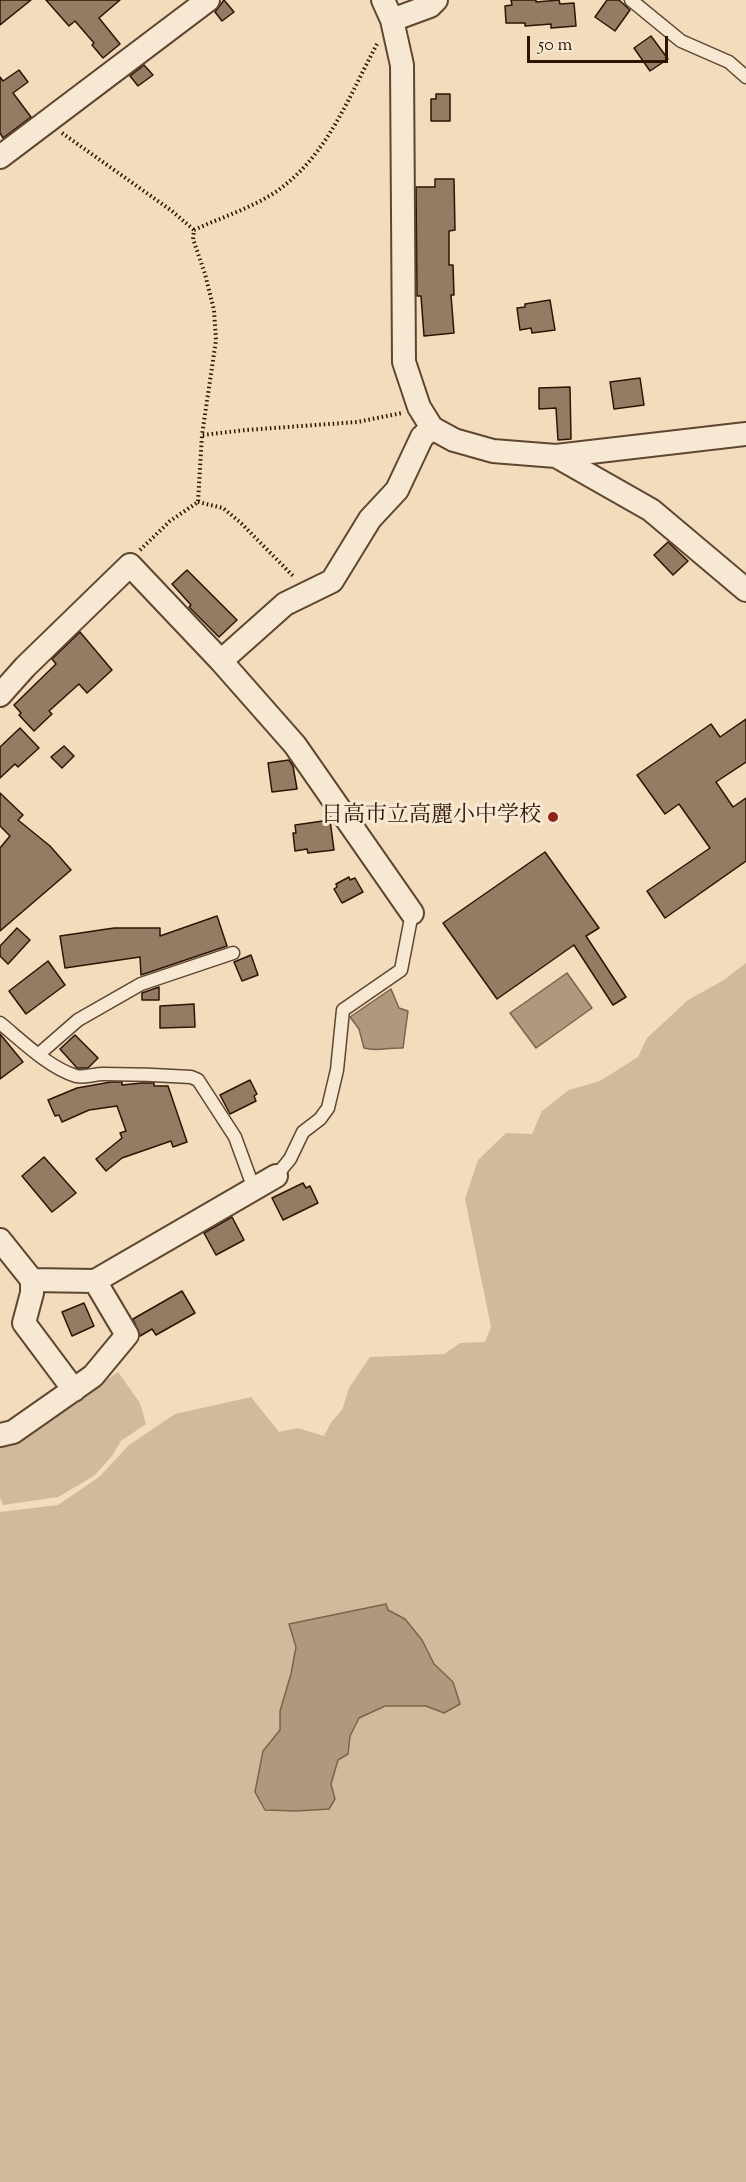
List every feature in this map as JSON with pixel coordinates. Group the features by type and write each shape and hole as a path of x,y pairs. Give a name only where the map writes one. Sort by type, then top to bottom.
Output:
{"street":[{"path":"0,158 208,0"},
{"path":"436,0 430,6 388,10 402,65 404,362 419,407 432,428 454,440 494,451 556,456 746,434"},
{"path":"221,661 285,604 332,580 370,519 397,490 422,437 432,428"},
{"path":"556,456 651,510 746,590"},
{"path":"0,695 25,667 130,565 221,661 295,745 412,913"},
{"path":"32,1280 95,1281 276,1176"},
{"path":"0,1240 32,1280 32,1293 24,1323 74,1390"},
{"path":"0,1435 14,1432 93,1376 127,1335 95,1281"}],"lane":[{"path":"632,0 681,41 729,62 746,77"},
{"path":"276,1176 290,1160 303,1132 320,1119 328,1108 337,1070 343,1010 401,970 412,913"},
{"path":"39,1054 78,1020 141,984 233,953"},
{"path":"0,1023 39,1054 64,1070 84,1077 96,1074 138,1074 191,1077 198,1080 235,1137 254,1189"}],"path":[{"path":"194,230 234,214 276,192 294,178 316,155 336,122 386,26 388,10"},
{"path":"46,123 172,210 194,230"},
{"path":"194,230 193,239 214,310 216,340 202,435 198,502"},
{"path":"202,435 357,422 393,417 419,407"},
{"path":"130,565 141,548 170,521 198,502 223,508 288,569 307,592"}],"shaded area":[{"path":"746,963 746,2182 0,2182 0,1512 58,1505 99,1477 129,1445 175,1414 251,1397 279,1432 298,1428 324,1436 332,1421 342,1410 349,1388 370,1357 444,1354 460,1343 485,1342 491,1327 465,1199 478,1160 506,1133 532,1134 542,1111 569,1090 600,1081 638,1057 647,1038 688,1000 724,980"},
{"path":"567,973 592,1008 536,1048 510,1013"},
{"path":"391,989 399,1008 408,1011 403,1048 374,1050 364,1048 359,1029 350,1017"},
{"path":"118,1372 140,1403 146,1424 121,1441 112,1456 94,1476 58,1497 3,1505 0,1498 0,1443 33,1430"},
{"path":"386,1604 388,1610 405,1619 422,1640 434,1664 453,1682 460,1704 444,1713 426,1706 385,1706 359,1718 350,1736 348,1754 338,1760 331,1784 335,1799 329,1809 265,1810 255,1792 263,1751 280,1730 280,1711 296,1647 289,1624"}],"building":[{"path":"0,0 31,0 0,25"},
{"path":"46,0 120,0 99,18 120,44 103,58 92,45 94,43 75,21 69,26"},
{"path":"224,0 234,12 222,21 215,12"},
{"path":"511,0 536,0 536,2 559,0 560,4 574,3 576,26 551,28 551,24 525,26 525,23 506,23 505,6 512,5"},
{"path":"607,0 619,0 630,10 615,31 595,17"},
{"path":"651,36 668,59 650,71 634,48"},
{"path":"144,65 153,75 138,86 130,76"},
{"path":"19,70 28,82 13,93 31,117 3,138 0,133 0,77 3,81"},
{"path":"436,94 450,94 450,121 431,121 431,99 436,99"},
{"path":"435,179 454,179 455,230 449,231 449,265 453,265 454,295 451,295 454,333 424,336 421,296 417,296 416,187 435,187"},
{"path":"550,300 555,330 532,333 531,328 520,330 517,308 525,307 525,304"},
{"path":"640,378 644,405 614,409 610,382"},
{"path":"570,387 571,439 558,440 556,408 539,409 539,388"},
{"path":"668,542 688,561 673,575 654,555"},
{"path":"187,570 237,620 219,637 189,607 191,605 172,584"},
{"path":"80,632 112,670 87,693 79,684 49,711 52,714 34,731 19,715 21,713 14,705 56,664 52,659"},
{"path":"746,719 746,762 716,782 733,807 746,798 746,861 665,918 647,891 710,848 679,804 665,814 637,775 711,724 720,737"},
{"path":"20,728 39,748 18,767 15,764 0,778 0,747"},
{"path":"64,746 74,756 62,768 51,757"},
{"path":"289,760 293,766 297,789 272,792 268,763"},
{"path":"0,793 23,815 18,820 50,846 71,870 0,931 0,848 10,836 0,826"},
{"path":"330,820 334,850 308,853 307,849 295,851 293,833 296,833 295,825"},
{"path":"545,852 599,928 586,936 626,997 613,1005 574,945 497,999 443,923"},
{"path":"349,877 350,880 355,878 363,892 342,903 334,889 337,887 336,884"},
{"path":"217,916 227,946 141,975 140,957 65,968 60,936 114,928 160,928 160,936"},
{"path":"17,928 30,940 8,964 0,956 0,946"},
{"path":"251,955 258,975 242,981 234,962"},
{"path":"48,961 65,985 26,1014 9,991"},
{"path":"159,987 159,1000 142,1000 142,993"},
{"path":"194,1004 195,1027 160,1028 160,1006"},
{"path":"0,1034 23,1062 0,1079"},
{"path":"75,1035 98,1058 88,1068 77,1068 60,1049"},
{"path":"250,1080 257,1094 254,1096 256,1101 230,1114 220,1095"},
{"path":"122,1082 122,1085 154,1083 154,1086 168,1086 187,1142 173,1147 171,1141 122,1158 106,1171 96,1159 122,1138 120,1133 126,1131 117,1106 89,1110 62,1122 59,1115 55,1116 48,1100 77,1088"},
{"path":"44,1157 76,1193 52,1212 22,1176"},
{"path":"303,1183 306,1188 310,1186 318,1203 283,1220 272,1198"},
{"path":"232,1217 244,1240 216,1255 204,1233"},
{"path":"182,1291 195,1313 156,1335 152,1329 140,1336 133,1319"},
{"path":"84,1303 94,1326 72,1336 62,1312"}],"place":[{"name":"日高市立高麗小中学校","path":"553,817"}]}
